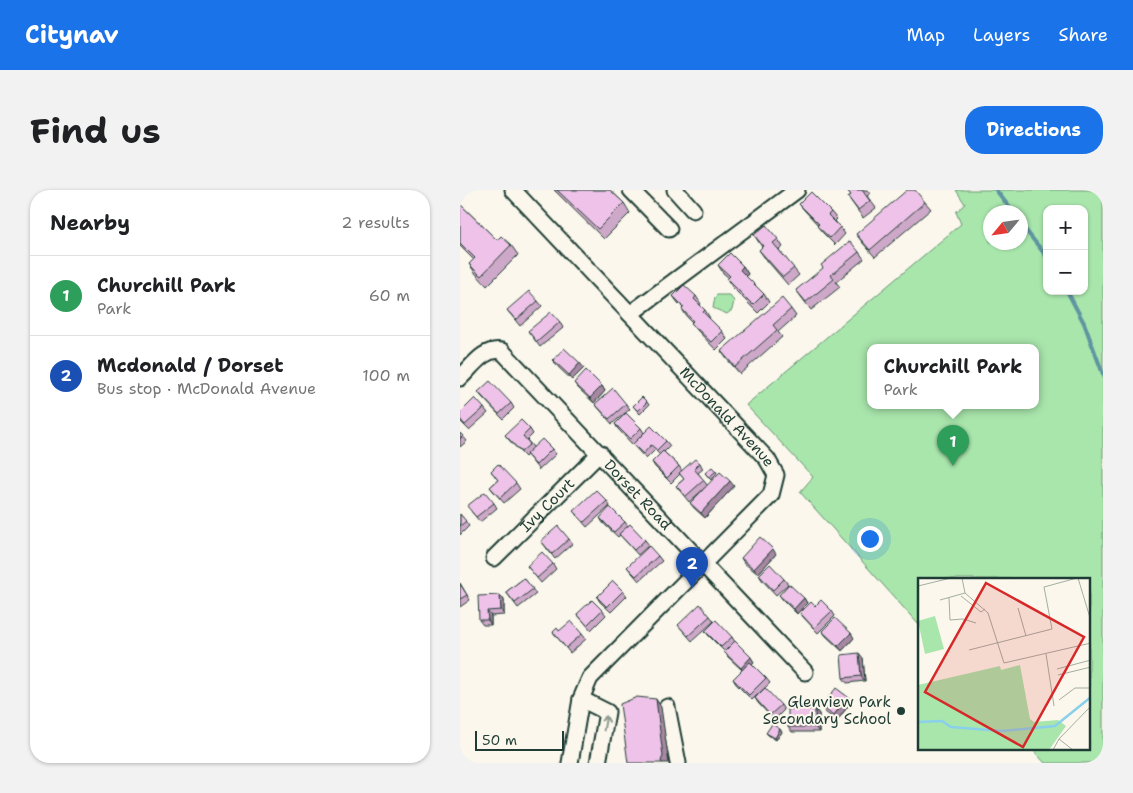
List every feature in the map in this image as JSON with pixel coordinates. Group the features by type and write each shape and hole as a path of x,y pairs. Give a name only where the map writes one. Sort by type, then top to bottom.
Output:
{"street":[{"name":"McDonald Avenue","path":"513,190 761,452 774,469 776,480 771,495 590,678 581,700 570,763"},
{"path":"631,190 669,229"},
{"path":"675,190 693,210"},
{"path":"630,314 797,190"},
{"name":"Dorset Road","path":"460,378 485,353 496,350 502,351 805,672"},
{"name":"Ivy Court","path":"494,558 600,453"},
{"path":"581,700 607,712 598,763"},
{"path":"667,707 678,763"}],"green space":[{"path":"956,190 1103,190 1103,763 1045,763 1033,750 1090,750 1090,578 918,578 918,624 800,492 813,477 746,405 961,224 956,212 965,204"},
{"path":"717,295 729,295 734,301 732,310 727,314 713,308"}],"building":[{"path":"557,190 610,190 624,203 598,229"},
{"path":"847,190 862,190 870,201 858,210 848,197 851,195"},
{"path":"907,190 915,190 925,202 870,250 856,234"},
{"path":"811,192 831,212 828,215 840,227 830,238 817,226 819,224 799,204"},
{"path":"460,204 497,240 501,236 511,245 481,276 469,264 475,258 460,243"},
{"path":"766,225 778,239 773,243 794,268 783,277 759,250 763,246 754,235"},
{"path":"850,241 859,252 831,275 834,279 806,302 796,290 823,268 821,265"},
{"path":"730,253 743,266 740,270 764,294 753,305 727,279 730,276 718,265"},
{"path":"684,285 696,296 694,299 705,310 703,312 722,331 711,342 691,323 693,321 682,309 684,307 673,296"},
{"path":"529,291 538,301 516,320 507,310"},
{"path":"782,298 791,309 773,325 777,330 735,367 721,351"},
{"path":"551,312 560,322 537,342 528,331"},
{"path":"564,348 580,363 569,375 553,360"},
{"path":"586,370 602,386 590,398 574,383"},
{"path":"490,381 511,403 499,414 478,392"},
{"path":"613,388 626,404 609,419 595,404"},
{"path":"642,397 647,402 638,411 633,406"},
{"path":"475,398 484,408 465,425 460,419 460,413"},
{"path":"626,413 641,428 630,439 615,424"},
{"path":"521,420 530,429 523,436 530,444 521,452 505,435"},
{"path":"651,426 666,441 657,450 651,445 643,454 633,444"},
{"path":"542,439 552,449 536,465 526,454"},
{"path":"663,451 679,466 667,478 652,462"},
{"path":"695,459 700,463 694,469 704,480 686,496 676,486 684,479 679,473"},
{"path":"498,464 516,483 500,498 490,487 498,480 491,471"},
{"path":"712,467 716,471 709,477 705,473"},
{"path":"720,472 730,481 701,513 690,503"},
{"path":"596,490 607,501 584,522 573,511"},
{"path":"485,492 494,503 476,517 467,506"},
{"path":"610,507 625,522 614,532 600,518"},
{"path":"460,514 466,521 460,526"},
{"path":"630,524 645,540 634,550 619,534"},
{"path":"558,526 569,539 552,554 541,541"},
{"path":"760,537 773,549 754,569 741,558"},
{"path":"649,546 658,556 636,576 627,567"},
{"path":"542,552 553,564 537,578 527,566"},
{"path":"770,564 784,579 773,590 759,575"},
{"path":"524,578 533,589 515,603 506,592"},
{"path":"613,581 623,591 607,607 597,597"},
{"path":"460,584 467,595 460,599"},
{"path":"789,584 804,598 794,609 779,595"},
{"path":"500,595 501,610 487,611 488,620 479,620 478,596"},
{"path":"592,600 602,610 587,625 577,614"},
{"path":"821,600 832,611 814,628 800,613 811,602 815,606"},
{"path":"700,604 710,616 688,636 678,625"},
{"path":"835,618 851,633 838,646 822,631"},
{"path":"716,620 732,637 721,647 705,631"},
{"path":"571,621 582,634 566,648 553,632 557,628 559,631"},
{"path":"735,641 751,657 741,668 724,652"},
{"path":"859,653 861,676 843,678 841,655"},
{"path":"750,662 766,678 749,695 733,679"},
{"path":"765,688 781,705 770,715 755,698"},
{"path":"836,688 848,697 833,716 822,706"},
{"path":"637,697 656,699 663,756 662,763 628,763 620,704"},
{"path":"788,709 815,709 815,727 788,727"},
{"path":"772,724 780,729 775,738 766,733"}],"waterway":[{"path":"996,190 1008,205"},
{"path":"1028,233 1043,252"},
{"path":"1069,295 1084,323 1103,374"}],"place":[{"name":"Churchill Park","path":"953,466"},
{"name":"Mcdonald / Dorset","path":"692,588"},
{"name":"Glenview Park Secondary School","path":"901,711"}]}
